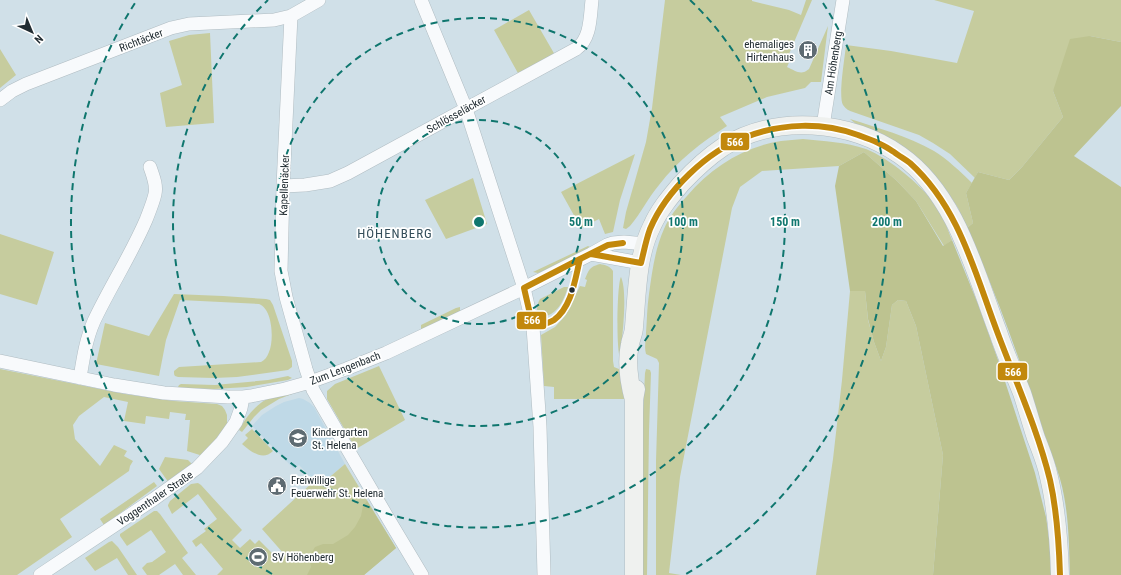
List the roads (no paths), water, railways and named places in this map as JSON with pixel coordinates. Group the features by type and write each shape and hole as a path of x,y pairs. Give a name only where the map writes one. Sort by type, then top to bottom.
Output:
{"main road":[{"path":"634,575 634,400 639,362 638,348 634,331 641,263 645,244 652,225 667,201 687,178 719,150 744,137 769,129 797,125 823,126 857,134 870,138 885,146 901,156 924,177 936,191 952,216 977,275 1022,393 1047,469 1055,508 1060,575"}],"street":[{"path":"291,16 320,0"},
{"path":"421,0 466,109 524,288 533,327 540,427 544,575"},
{"name":"Schlösseläcker","path":"283,186 305,186 330,181 348,173 579,47 588,33 592,0"},
{"name":"Am Höhenberg","path":"823,126 843,0"},
{"name":"Richtäcker","path":"0,100 26,84 171,28 189,24 274,20 291,16"},
{"name":"Kapellenäcker","path":"291,16 283,186 282,280 313,390 422,575"},
{"path":"80,378 86,346 94,321 135,245 152,205 156,182 150,168"},
{"name":"Zum Lengenbach","path":"0,361 80,378 164,393 243,397 285,389 310,382 386,353 524,288 607,245 624,242 645,244"},
{"path":"591,254 641,263"},
{"name":"Voggenthaler Straße","path":"40,575 154,499 197,468 222,442 236,422 243,397"}],"place":[{"name":"ehemaliges Hirtenhaus","path":"808,50"},
{"name":"Kindergarten St. Helena","path":"298,438"},
{"name":"Freiwillige Feuerwehr St. Helena","path":"277,486"},
{"name":"SV Höhenberg","path":"258,557"}],"district":[{"name":"HÖHENBERG","path":"395,233"}]}
